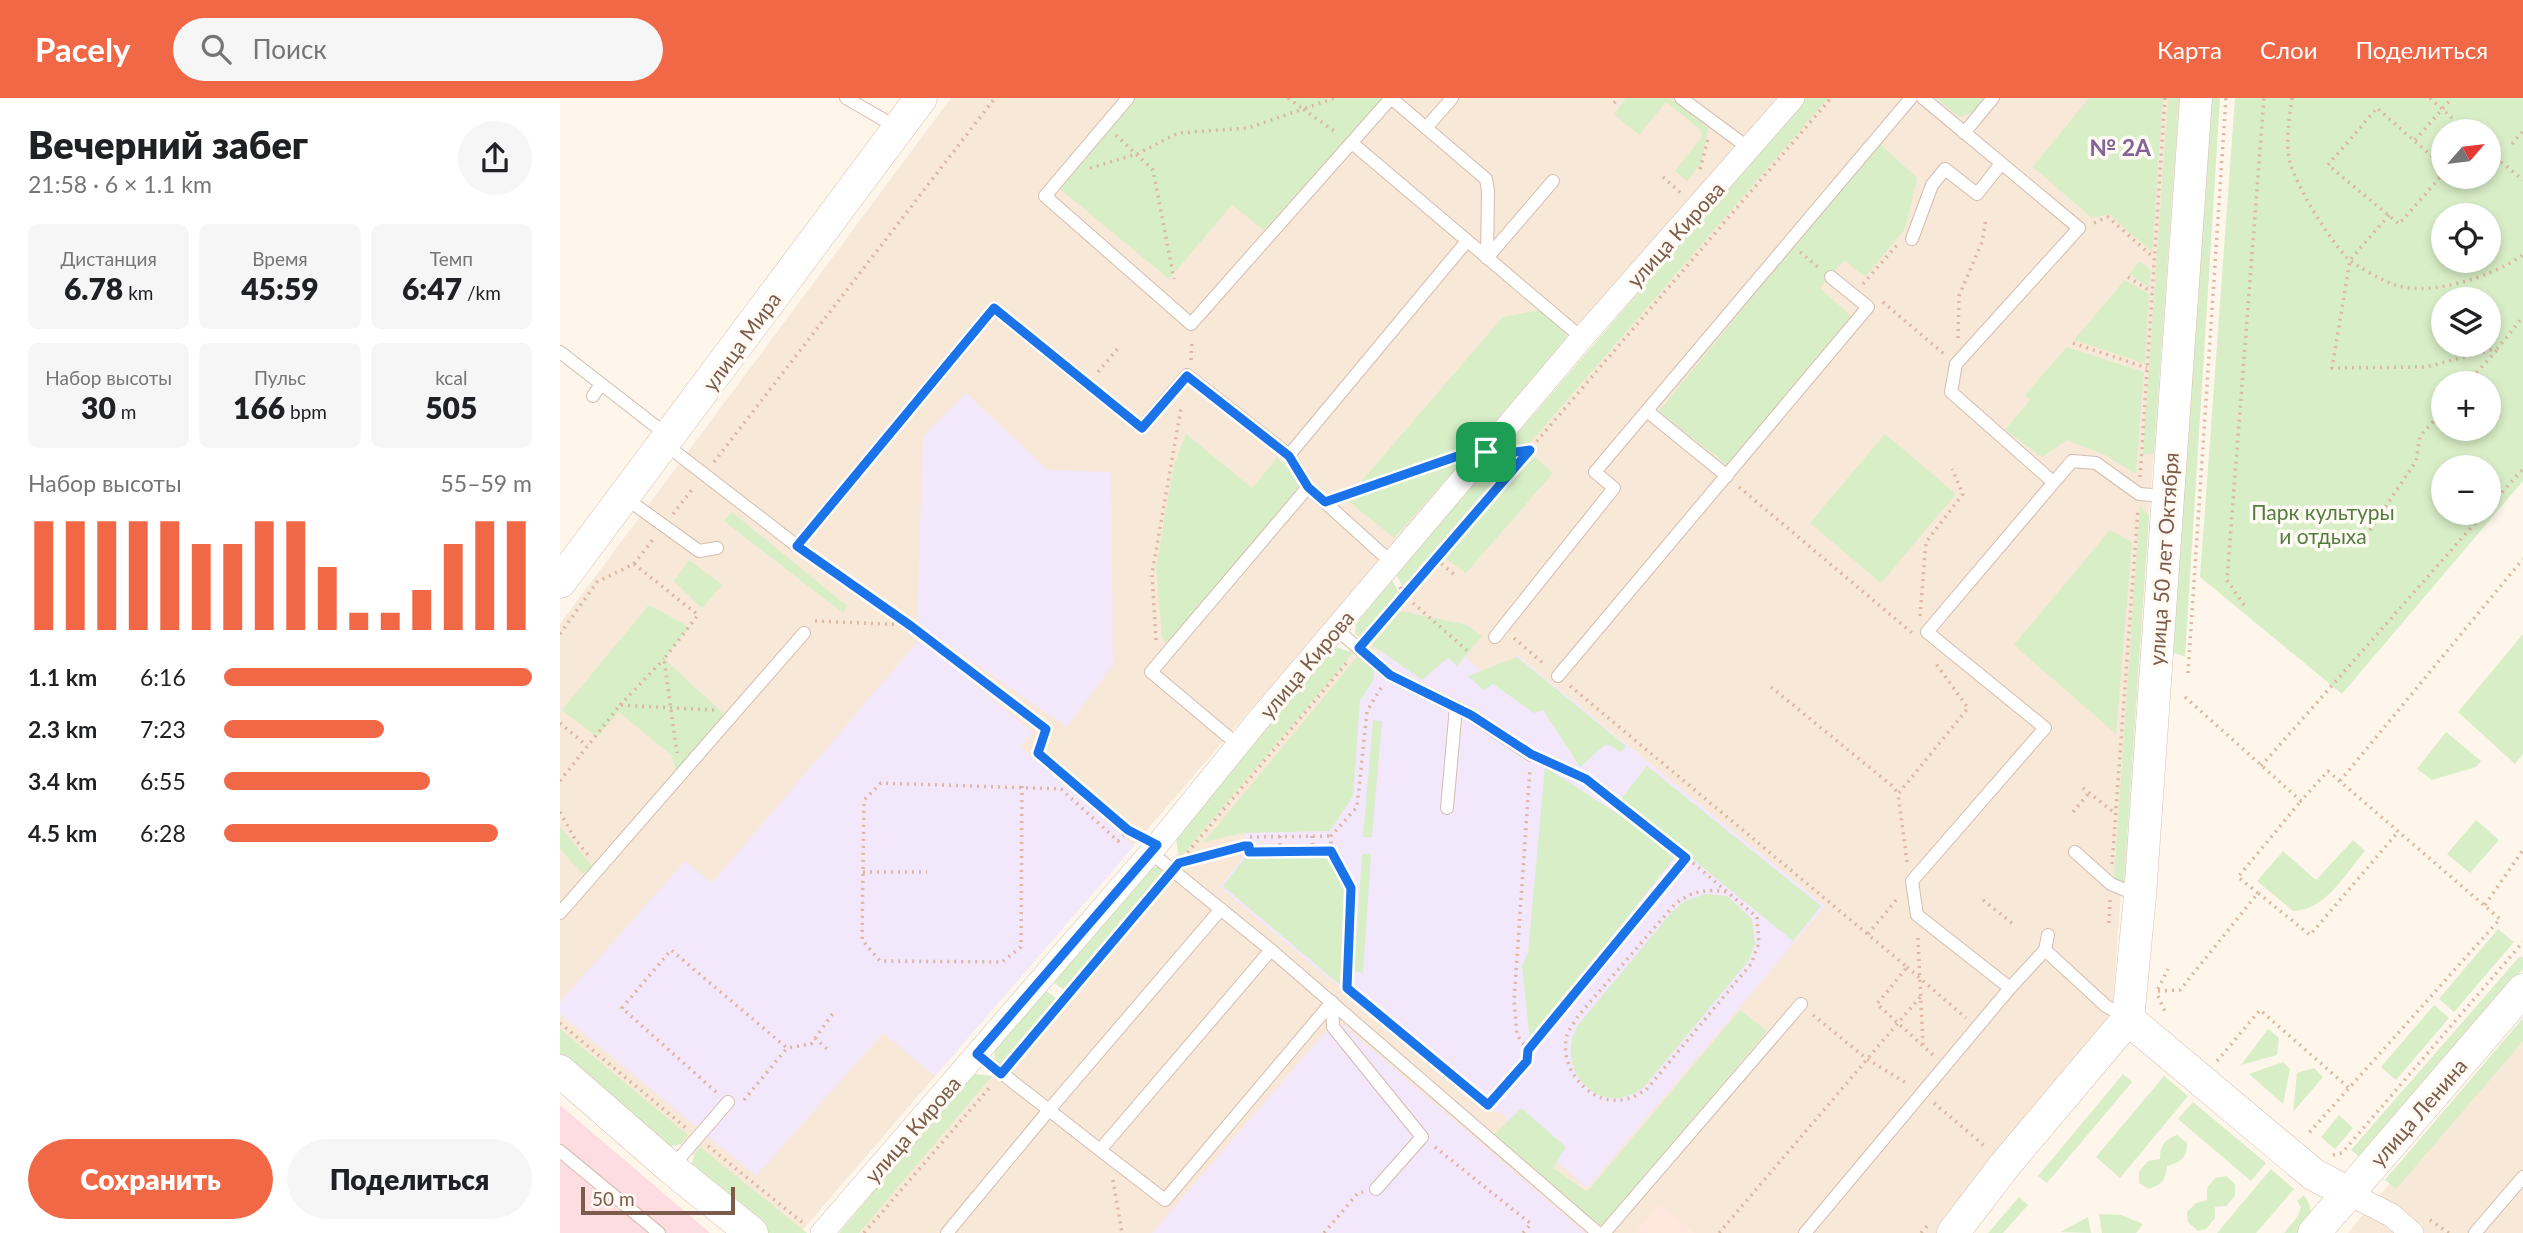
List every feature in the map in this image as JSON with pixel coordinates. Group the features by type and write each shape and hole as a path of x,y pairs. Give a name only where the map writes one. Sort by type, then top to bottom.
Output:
{"street":[{"name":"улица Мира","path":"560,582 921,98"},
{"name":"улица Кирова","path":"822,1233 899,1140 977,1054 1153,848 1583,338 1793,98"},
{"name":"улица 50 лет Октября","path":"2128,1019 2140,896 2153,495 2196,98"},
{"name":"улица Ленина","path":"2314,1233 2523,990"},
{"path":"1953,1233 2005,1165 2128,1019 2313,1174 2391,1215 2412,1233"},
{"path":"563,1078 751,1233"}],"lane":[{"path":"846,98 898,128"},
{"path":"1128,98 1045,196 1191,324 1391,98 1486,179 1487,258"},
{"path":"1426,128 1452,98"},
{"path":"1681,98 1750,149"},
{"path":"1499,632 1614,488 1595,472 1911,98"},
{"path":"1923,98 2079,228 1956,364 1951,392 2053,482"},
{"path":"1964,133 1993,98"},
{"path":"1352,143 1583,338"},
{"path":"1912,239 1932,185 1945,169 1978,194 2001,164"},
{"path":"1487,258 1553,181"},
{"path":"1289,456 1467,241"},
{"path":"1558,676 1868,307 1830,277"},
{"path":"560,352 705,474 797,546 994,308 1142,428 1187,376 1289,456 1308,487 1390,565"},
{"path":"593,396 601,384"},
{"path":"1647,411 1727,476"},
{"path":"2010,988 1917,915 1912,881 2045,728 1927,632 2072,461 2096,463 2153,495"},
{"path":"1238,746 1151,672 1308,487"},
{"path":"624,497 699,551 717,548"},
{"path":"1336,629 1390,675 1456,707 1531,754"},
{"path":"560,913 804,633"},
{"path":"1447,808 1456,707"},
{"path":"1153,848 1173,870 1332,1002 1598,1233"},
{"path":"2075,852 2111,884 2140,896"},
{"path":"947,1233 1221,909"},
{"path":"1805,1233 2010,988 2045,950 2048,935"},
{"path":"1105,1154 1271,950"},
{"path":"2045,950 2106,1006 2128,1019"},
{"path":"977,1054 1165,1200 1332,1002"},
{"path":"1332,1002 1333,1027 1422,1137 1376,1189"},
{"path":"1604,1233 1801,1004"},
{"path":"671,1168 728,1102"},
{"path":"560,1151 659,1233"},
{"path":"2475,1233 2523,1177"}],"path":[{"path":"560,634 597,582 634,564 995,98"},
{"path":"1288,98 1352,143"},
{"path":"1061,176 1138,154 1178,133 1248,128 1335,98"},
{"path":"1614,103 1619,98"},
{"path":"1249,846 1179,863 1404,595 1832,98"},
{"path":"2109,934 2116,814 2153,495 2147,368 2165,98"},
{"path":"2188,673 2226,98"},
{"path":"2244,605 2227,580 2264,98"},
{"path":"2292,98 2287,136 2291,163 2315,212 2350,260 2396,286 2436,288 2481,276 2523,255"},
{"path":"2430,98 2453,119"},
{"path":"2415,140 2452,98"},
{"path":"2431,155 2377,108 2328,165 2399,224 2431,188"},
{"path":"1699,175 1712,121"},
{"path":"2512,144 2523,131"},
{"path":"1125,142 1153,170 1174,279"},
{"path":"2501,162 2523,180"},
{"path":"2389,215 2350,260 2332,368 2426,368 2466,357"},
{"path":"2079,228 2108,217 2153,257"},
{"path":"1862,285 1919,218"},
{"path":"1956,364 1959,296 1982,242 1986,219"},
{"path":"1789,243 1830,277"},
{"path":"2128,277 2152,292"},
{"path":"1883,302 1956,364"},
{"path":"2501,344 2523,317"},
{"path":"1157,665 1152,574 1193,350 1191,324"},
{"path":"2073,343 2147,368"},
{"path":"1088,384 1120,346"},
{"path":"2478,371 2490,357"},
{"path":"2366,536 2416,461 2420,436 2431,424"},
{"path":"1325,502 1475,450 1502,454 1530,450"},
{"path":"1919,625 1926,542 1963,494 1952,468"},
{"path":"2501,494 2523,469"},
{"path":"1727,476 1918,639"},
{"path":"2262,766 2473,525"},
{"path":"797,546 911,626 1046,729 1038,753 1153,848"},
{"path":"1436,559 1457,578"},
{"path":"2340,781 2523,559"},
{"path":"560,781 620,705 664,659 698,615 634,564"},
{"path":"1390,565 1404,595 1471,654"},
{"path":"814,621 911,626"},
{"path":"1499,632 1558,676 1920,977 1977,1028"},
{"path":"664,659 680,775"},
{"path":"1898,793 1968,708 1933,659"},
{"path":"1390,675 1367,711 1357,807 1331,836 1331,851 1351,888 1347,988 1488,1105 1527,1061 1528,1050 1686,858"},
{"path":"1771,687 1898,793 1905,852 1912,881 1868,934"},
{"path":"2185,697 2301,802"},
{"path":"620,705 735,712"},
{"path":"560,723 587,746"},
{"path":"1528,1050 1517,1035 1514,1001 1531,754 1586,779 1729,892 1756,916 1759,943 1751,964 1646,1090 1627,1099 1612,1101 1596,1096 1582,1086 1570,1070 1566,1053 1567,1034 1578,1016 1675,904 1689,894 1706,890 1729,892"},
{"path":"2313,1143 2305,1137 2500,919 2399,831 2328,771 2238,877 2310,935 2399,831"},
{"path":"1022,786 1021,947 1002,962 880,961 862,940 864,800 881,783 1022,786 1061,789 1118,841 1128,830"},
{"path":"2084,788 2116,814"},
{"path":"2073,811 2089,793"},
{"path":"560,812 575,839 600,868"},
{"path":"1331,836 1248,836 1249,852 1331,851"},
{"path":"1280,836 1280,852"},
{"path":"1312,836 1312,851"},
{"path":"2485,905 2523,850"},
{"path":"864,1233 1173,870"},
{"path":"863,872 926,872"},
{"path":"2156,992 2180,989 2258,893"},
{"path":"1983,901 2013,924"},
{"path":"1917,915 1923,1046"},
{"path":"2328,1156 2342,1153 2523,942"},
{"path":"787,1048 671,950 622,1008 728,1102 743,1101 787,1048 811,1044 834,1012"},
{"path":"1907,967 1877,1004 1945,1065"},
{"path":"2168,969 2156,992 2165,1014 2172,1021"},
{"path":"1719,1233 1921,996"},
{"path":"2217,1061 2260,1010 2349,1087"},
{"path":"815,1038 827,1049"},
{"path":"1422,1137 1531,1224 1523,1233"},
{"path":"1105,1154 1122,1233"},
{"path":"1324,1233 1358,1193 1376,1189"}],"shaded area":[{"path":"951,98 1777,98 800,1233 786,1233 560,1044 560,624"},
{"path":"1813,98 2180,98 2111,1027 1938,1233 858,1233"},
{"path":"966,393 1048,470 1111,472 1113,664 1067,727 917,624 923,437"},
{"path":"1414,611 1493,682 1517,655 1825,906 1587,1188 1502,1113 1486,1110 1220,887 1244,855 1245,832 1236,824"},
{"path":"920,639 1033,733 1021,747 1134,846 935,1076 883,1033 756,1176 560,1014 560,1002 685,861 712,883"},
{"path":"1341,1023 1585,1233 1152,1233 1325,1032"},
{"path":"2523,1025 2523,1233 2348,1233"},
{"path":"560,1105 710,1233 560,1233"},
{"path":"1659,1204 1696,1233 1635,1233"}],"green space":[{"path":"1137,98 1385,98 1264,230 1232,205 1169,279 1060,189"},
{"path":"1626,98 1670,98 1708,128 1701,163 1687,181 1675,171 1702,137 1701,130 1666,102 1639,135 1614,114"},
{"path":"1806,98 1828,98 1404,589 1396,574"},
{"path":"1936,98 1987,98 1975,112 1959,117"},
{"path":"2089,98 2163,98 2152,252 2109,214 2092,218 2033,167"},
{"path":"2168,98 2179,98 2154,454 2143,454"},
{"path":"2208,98 2220,98 2185,657 2167,650"},
{"name":"Парк культуры и отдыха","path":"2235,98 2523,98 2523,481 2501,507 2501,455 2431,455 2431,525 2486,525 2342,694 2200,577"},
{"path":"1879,143 1917,178 1905,229 1865,277 1844,260 1820,288 1851,316 1728,466 1659,411"},
{"path":"2140,261 2151,270 2149,287 2129,274"},
{"path":"2125,280 2149,294 2145,364 2074,340"},
{"path":"1540,310 1561,328 1567,338 1557,355 1394,538 1346,499 1503,317"},
{"path":"2067,347 2144,372 2136,474 2105,455 2067,440 2042,457 2005,430 2030,400 2025,395"},
{"path":"1186,434 1252,488 1277,458 1303,482 1172,640 1165,642 1162,637 1156,568 1173,469"},
{"path":"1885,434 1956,494 1881,583 1810,523"},
{"path":"1530,453 1553,473 1466,573 1443,557"},
{"path":"2140,506 2149,516 2124,884 2114,877"},
{"path":"732,512 847,606 843,613 724,521"},
{"path":"2110,530 2132,542 2116,734 2014,645"},
{"path":"689,560 722,585 702,608 674,581"},
{"path":"1392,580 1400,595 1361,640 1355,633 1356,624"},
{"path":"649,605 689,627 664,659 726,716 677,773 671,755 619,712 597,737 562,710"},
{"path":"1401,611 1467,625 1482,636 1457,666 1448,658 1422,680 1372,645"},
{"path":"2523,634 2523,754 2515,764 2458,712"},
{"path":"1336,647 1353,653 1179,859 1176,838 1182,827"},
{"path":"1357,657 1373,670 1374,679 1360,701 1353,796 1330,831 1242,833 1204,842"},
{"path":"1517,657 1626,746 1621,752 1606,744 1580,767 1543,710 1534,713 1493,684 1483,690 1468,676"},
{"path":"1373,720 1382,721 1372,837 1363,837"},
{"path":"2446,732 2481,761 2476,767 2432,780 2417,769"},
{"path":"1647,766 1821,906 1793,941 1620,800"},
{"path":"1545,767 1678,853 1530,1042 1522,965 1528,953"},
{"path":"2476,820 2499,840 2470,873 2447,854"},
{"path":"560,827 592,866 583,874 560,849"},
{"path":"2353,840 2365,851 2334,889 2315,905 2293,911 2257,881 2283,851 2316,880"},
{"path":"1327,854 1347,891 1340,985 1223,886 1244,859"},
{"path":"1362,854 1371,854 1363,973 1354,971"},
{"path":"1158,866 1168,872 1065,991 1052,981 1146,870"},
{"path":"1705,894 1727,896 1752,919 1755,944 1749,960 1644,1087 1624,1097 1596,1094 1582,1082 1573,1065 1571,1044 1578,1025 1672,912 1685,901"},
{"path":"2498,929 2514,942 2454,1012 2439,999"},
{"path":"2520,956 2523,958 2523,969 2359,1156 2351,1150"},
{"path":"1044,989 1057,999 1000,1066 994,1056 997,1043"},
{"path":"2434,1005 2449,1018 2396,1080 2381,1067"},
{"path":"1740,1010 1767,1031 1600,1229 1493,1136 1521,1108 1566,1147 1553,1168 1587,1192"},
{"path":"2523,1018 2523,1041 2396,1189 2385,1180"},
{"path":"560,1029 688,1135 681,1144 666,1147 560,1057"},
{"path":"2268,1029 2279,1038 2277,1055 2241,1065"},
{"path":"2283,1062 2290,1069 2283,1104 2249,1074"},
{"path":"2314,1068 2323,1077 2293,1112 2297,1073"},
{"path":"974,1074 992,1076 859,1233 839,1233 966,1080"},
{"path":"2123,1074 2132,1082 2047,1183 2038,1176"},
{"path":"2164,1076 2188,1096 2120,1178 2096,1157"},
{"path":"2193,1102 2266,1163 2251,1181 2178,1119"},
{"path":"2339,1115 2353,1128 2335,1149 2321,1137"},
{"path":"2177,1135 2187,1143 2184,1156 2167,1166 2162,1181 2148,1189 2139,1183 2139,1172 2148,1161 2160,1159 2164,1144"},
{"path":"700,1147 807,1233 767,1233 691,1168 694,1154"},
{"path":"2271,1169 2294,1189 2256,1233 2217,1233"},
{"path":"2226,1176 2235,1184 2235,1196 2226,1206 2215,1207 2215,1218 2206,1229 2198,1231 2188,1222 2187,1212 2196,1203 2207,1200 2207,1188 2215,1178"},
{"path":"2304,1195 2310,1206 2308,1219 2297,1233 2284,1233 2298,1216 2301,1207 2297,1201"},
{"path":"2019,1197 2028,1205 2003,1233 1988,1233"},
{"path":"2099,1214 2121,1215 2143,1224 2136,1233 2102,1233"},
{"path":"2088,1217 2091,1233 2060,1232"}],"district":[{"name":"№ 2А","path":"2120,147"}],"route":[{"path":"994,308 1142,428 1187,376 1289,456 1308,487 1325,502 1475,450 1486,452 1502,454 1530,450 1359,648 1390,675 1471,715 1531,754 1586,779 1686,858 1528,1050 1527,1061 1488,1105 1347,988 1351,888 1331,851 1249,852 1249,846 1244,846 1179,863 1001,1074 977,1054 1157,845 1128,830 1038,753 1046,729 911,626 797,546 994,308"}]}
